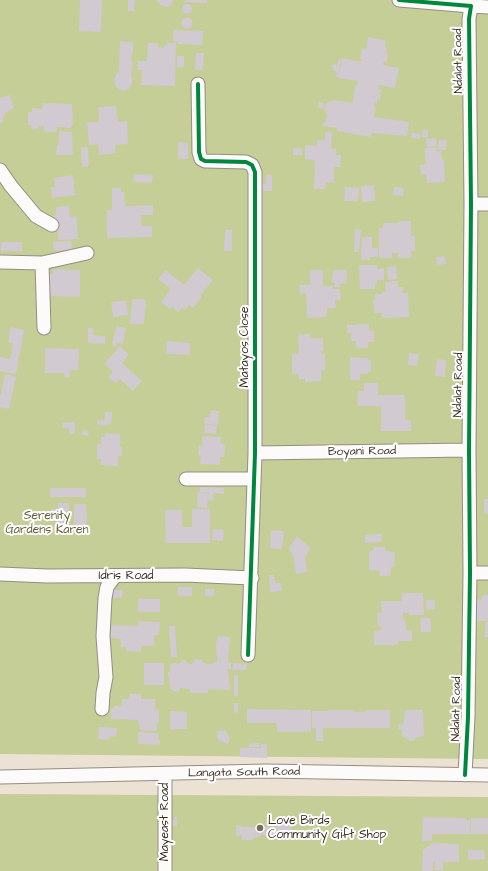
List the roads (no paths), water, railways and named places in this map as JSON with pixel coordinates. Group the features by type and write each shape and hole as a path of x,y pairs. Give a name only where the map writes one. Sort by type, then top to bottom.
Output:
{"street":[{"path":"399,0 488,6"},
{"name":"Ndalat Road","path":"465,775 468,717 470,573 469,450 471,204 469,19 466,5"},
{"name":"Matayos Close","path":"198,84 199,152 201,158 206,161 246,162 252,165 255,172 255,453 252,578 248,656"},
{"path":"0,170 36,216 52,225"},
{"path":"471,204 488,204"},
{"path":"0,262 42,263 87,253"},
{"path":"42,263 44,328"},
{"name":"Boyani Road","path":"255,453 469,450"},
{"path":"186,479 254,479"},
{"path":"470,573 488,573"},
{"name":"Idris Road","path":"0,574 47,576 185,575 252,578"},
{"path":"102,709 106,677 103,636 105,598 107,587 115,576"},
{"name":"Langata South Road","path":"0,777 266,771 488,775"},
{"name":"Mayeast Road","path":"163,870 165,774"}],"place":[{"name":"Love Birds Community Gift Shop","path":"260,828"}],"park label":[{"name":"Serenity Gardens Karen","path":"47,523"}]}
